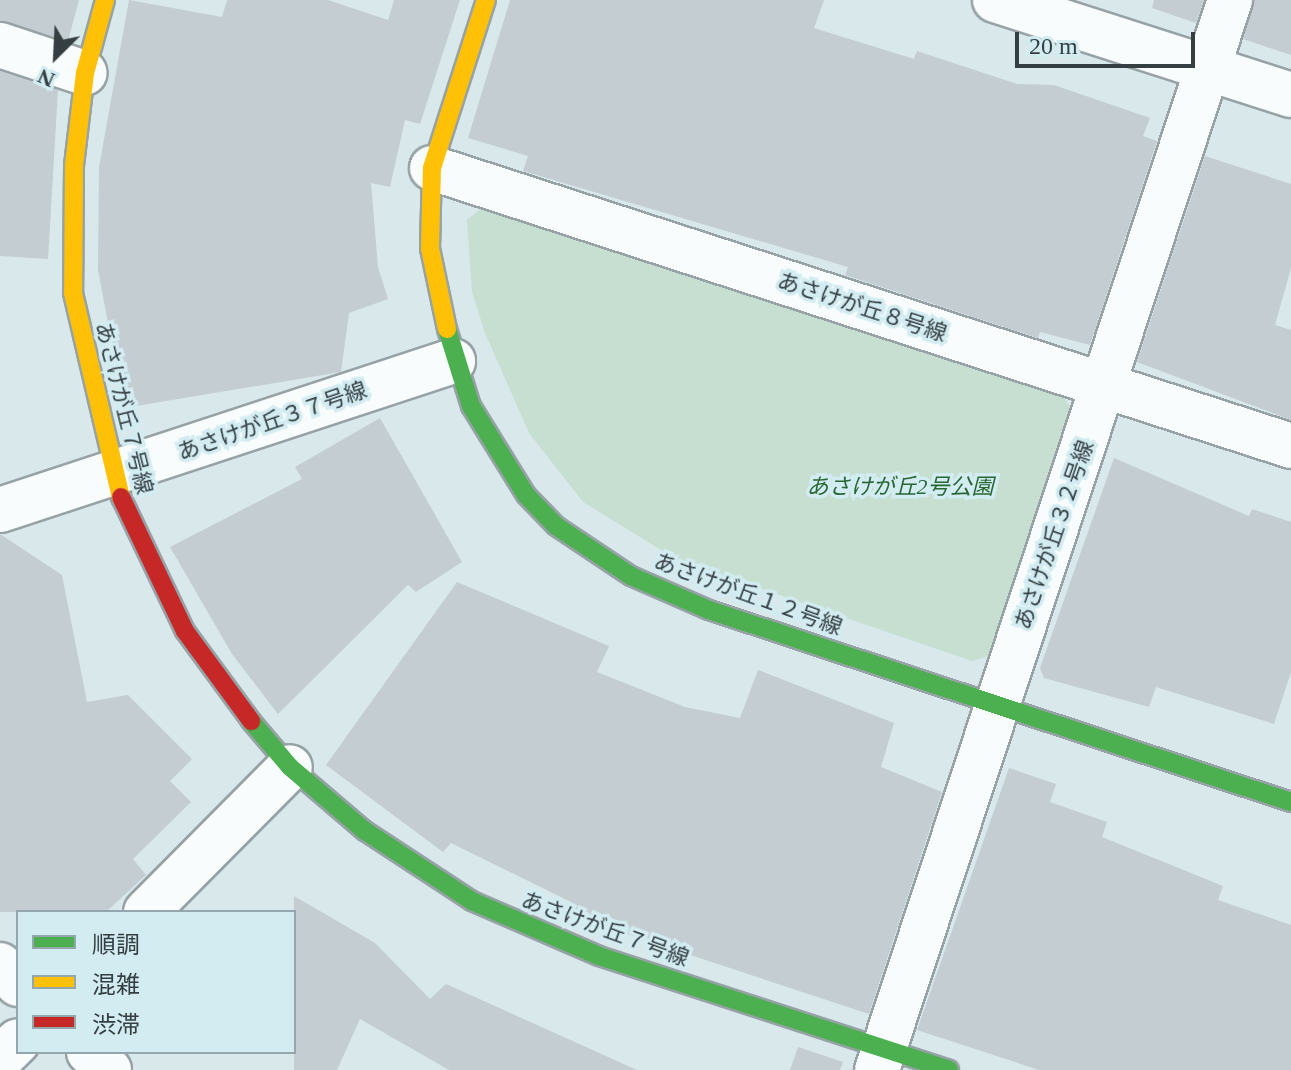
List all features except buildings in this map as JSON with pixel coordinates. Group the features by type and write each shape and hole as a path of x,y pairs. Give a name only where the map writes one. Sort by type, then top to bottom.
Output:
{"street":[{"name":"あさけが丘７号線","path":"105,0 85,73 74,165 73,293 113,474 185,631 290,767 396,855 515,922 881,1059 949,1070"},
{"name":"あさけが丘１２号線","path":"486,0 432,168 430,248 453,361 471,406 526,495 591,554 709,610 1291,802"},
{"path":"995,0 1291,95"},
{"name":"あさけが丘３２号線","path":"881,1059 1230,0"},
{"path":"0,45 85,73"},
{"name":"あさけが丘８号線","path":"432,168 1291,446"},
{"name":"あさけが丘３７号線","path":"0,510 453,361"},
{"path":"148,910 290,767"},
{"path":"0,965 16,982"},
{"path":"0,1059 16,1043"},
{"path":"91,1054 109,1070"}],"green space":[{"name":"あさけが丘2号公園","path":"490,201 1059,391 1078,417 997,654 972,661 679,561 583,502 529,433 485,333 472,292 467,220"}],"traffic: fast":[{"path":"447,329 471,406 526,495 556,526 631,576 709,610 1291,802"},
{"path":"251,721 290,767 365,831 472,901 599,956 949,1070"}],"traffic: slow":[{"path":"105,0 85,73 74,165 73,293 121,497"},
{"path":"447,329 430,248 432,168 486,0"}],"traffic: jam":[{"path":"121,497 185,631 251,721"}]}
